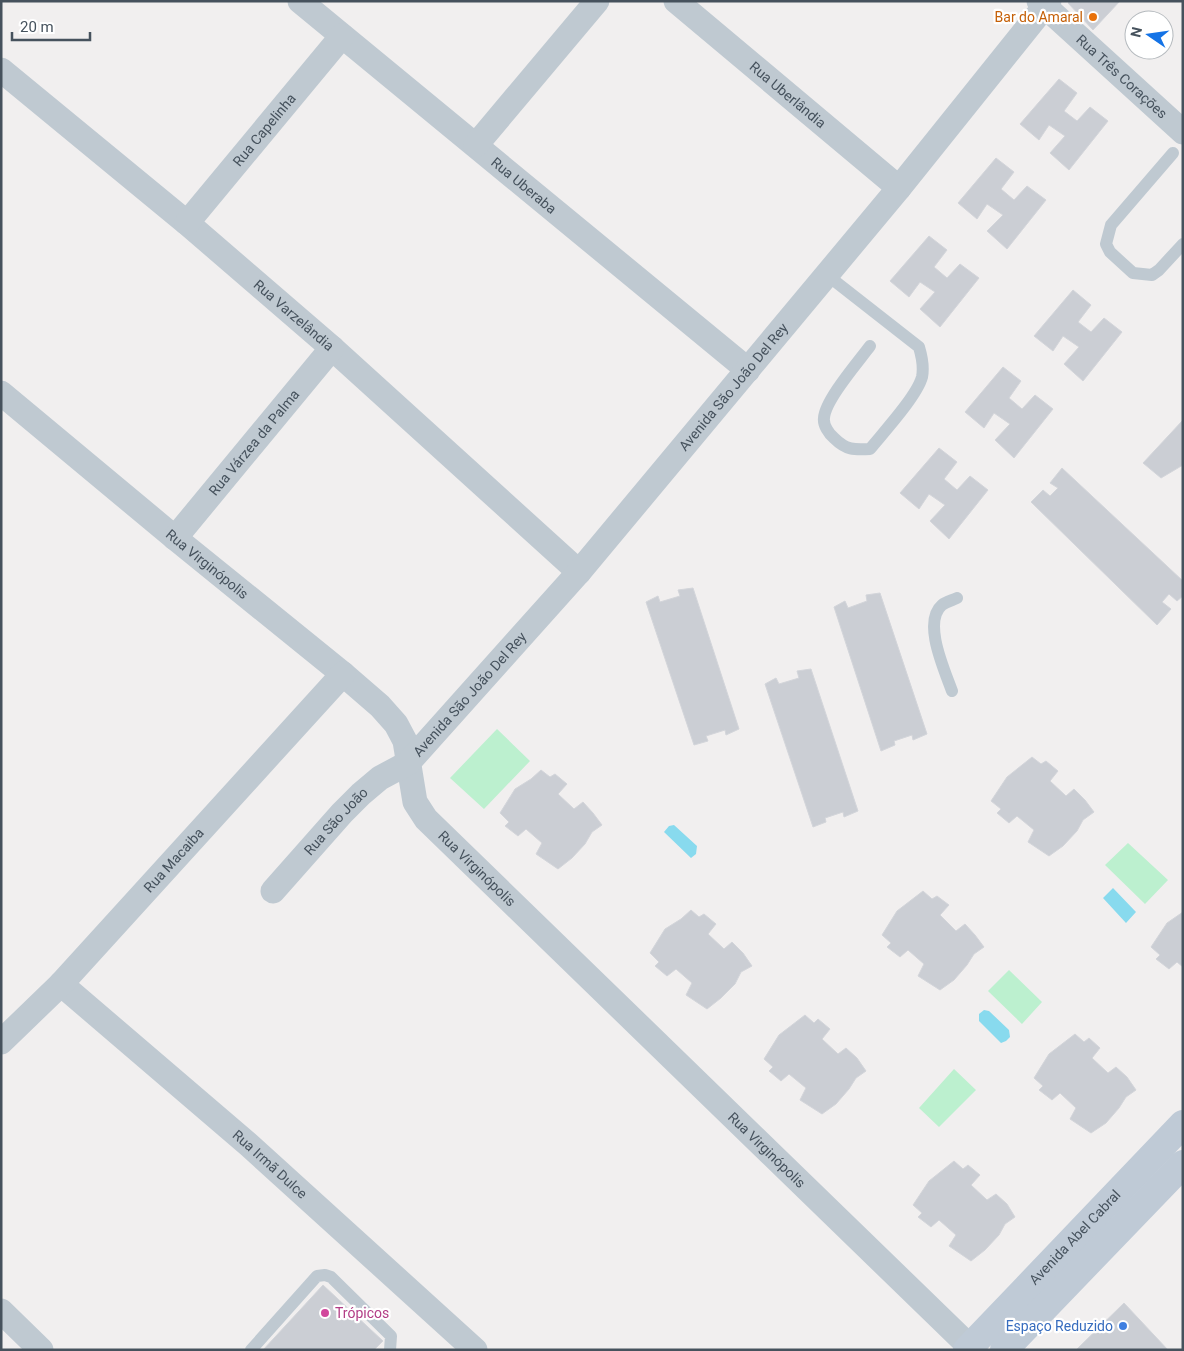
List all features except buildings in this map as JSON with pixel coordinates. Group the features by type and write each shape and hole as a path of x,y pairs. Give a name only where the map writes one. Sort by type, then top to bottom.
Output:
{"main road":[{"name":"Avenida Abel Cabral","path":"969,1348 1183,1124"},
{"name":"Avenida Abel Cabral","path":"1004,1350 1183,1164"}],"street":[{"name":"Rua Uberaba","path":"300,1 748,370"},
{"path":"476,145 597,1"},
{"name":"Rua Uberlândia","path":"676,1 899,188"},
{"name":"Avenida São João Del Rey","path":"408,763 579,572 899,188 1044,3"},
{"name":"Rua Três Corações","path":"1044,3 1178,142"},
{"name":"Rua Capelinha","path":"187,223 342,36"},
{"name":"Rua Varzelândia","path":"1,70 187,223 332,348 579,572"},
{"name":"Rua Várzea da Palma","path":"175,538 332,348"},
{"name":"Rua Virginópolis","path":"1,393 380,706 396,724 405,741 414,802 426,819 969,1348"},
{"name":"Rua Macaiba","path":"1,1042 61,984 343,674"},
{"name":"Rua São João","path":"274,890 361,794 380,778 408,763"},
{"name":"Rua Irmã Dulce","path":"61,984 249,1145 475,1350"},
{"path":"1,1311 41,1350"}],"lane":[{"path":"1178,142 1111,225 1106,244 1110,252 1132,273 1152,275 1183,244"},
{"path":"827,275 919,347 923,361 922,378 914,393 870,449 854,450 840,444 829,433 823,419 828,402 870,346"},
{"path":"952,691 938,654 934,632 936,616 942,605 957,598"},
{"path":"251,1350 317,1276 326,1275 331,1277 391,1336 390,1350"}],"green space":[{"path":"497,729 530,761 484,809 450,778"},
{"path":"1128,843 1168,880 1145,904 1105,865"},
{"path":"1009,970 1042,1002 1022,1024 988,991"},
{"path":"954,1069 976,1090 939,1127 919,1108"}],"water":[{"path":"674,825 697,846 696,854 691,858 664,832 669,826"},
{"path":"1113,888 1136,912 1126,923 1103,898"},
{"path":"984,1010 989,1011 1009,1030 1010,1037 1006,1041 1001,1043 979,1021 979,1014"}],"place":[{"name":"Bar do Amaral","path":"1093,17"},
{"name":"Trópicos","path":"325,1313"},
{"name":"Espaço Reduzido","path":"1123,1326"}]}
